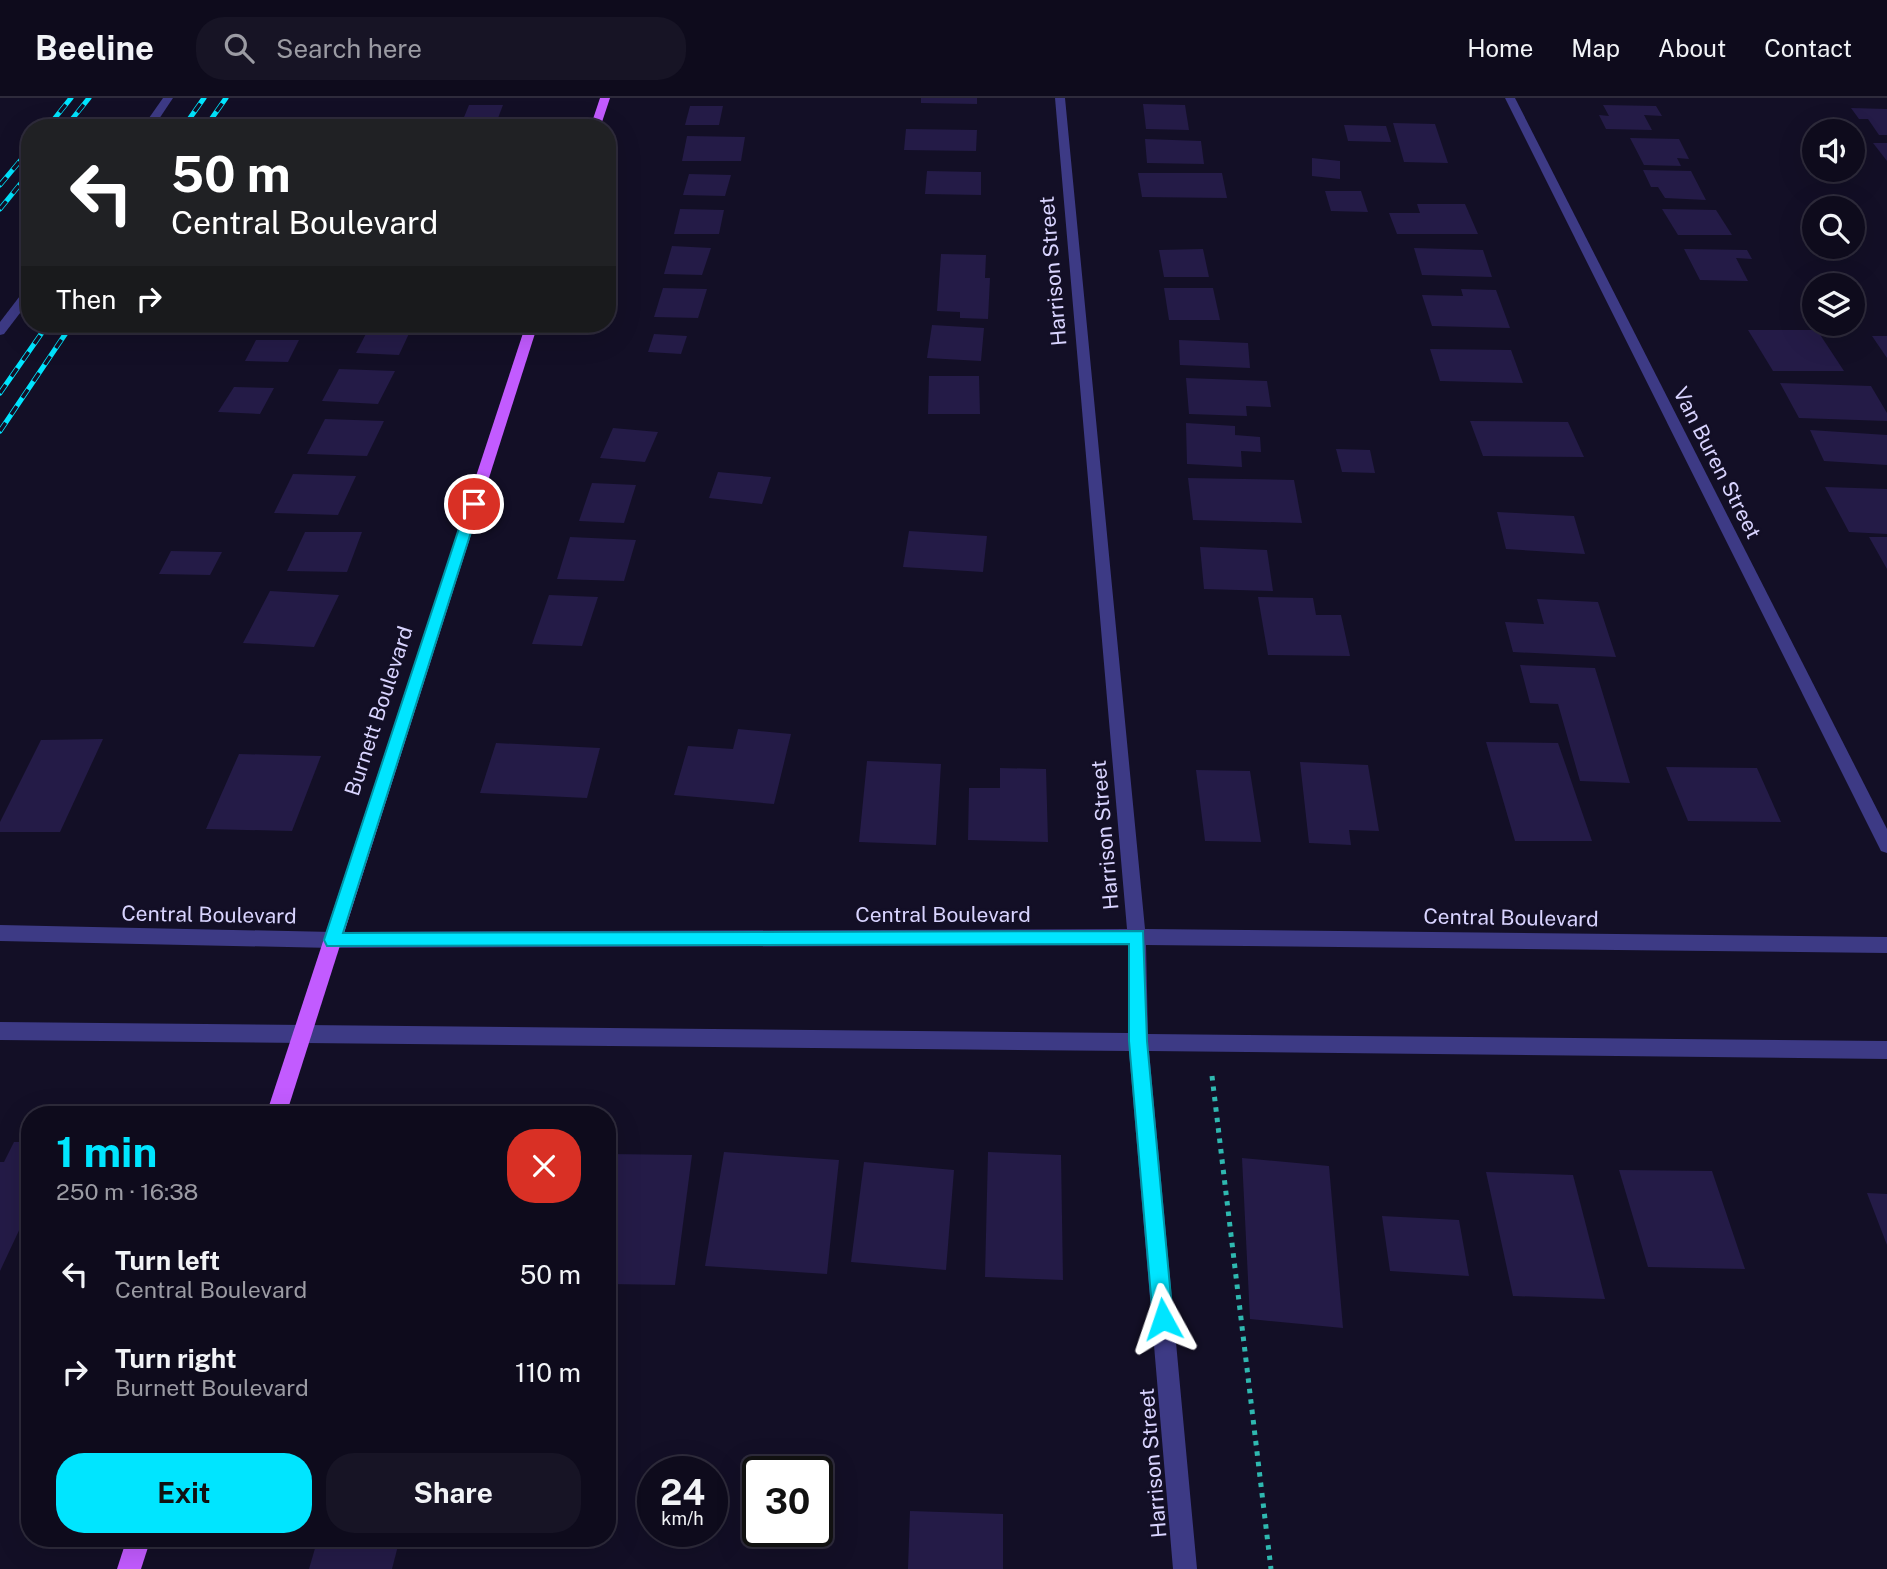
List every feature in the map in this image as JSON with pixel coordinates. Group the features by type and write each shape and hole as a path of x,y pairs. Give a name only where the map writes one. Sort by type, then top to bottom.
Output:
{"main road":[{"path":"598,119 605,98"},
{"name":"Burnett Boulevard","path":"279,1106 529,333"},
{"path":"129,1569 136,1547"}],"street":[{"path":"153,119 168,98"},
{"name":"Harrison Street","path":"1060,98 1137,937 1138,1041 1185,1569"},
{"name":"Van Buren Street","path":"1510,98 1887,846"},
{"path":"0,331 21,303"},
{"name":"Central Boulevard","path":"0,933 333,940 1137,937 1887,945"},
{"path":"0,1031 1887,1050"}],"path":[{"path":"1226,1074 1212,1074 1271,1569"}],"building":[{"path":"921,98 977,98 977,104 921,103"},
{"path":"1143,104 1185,105 1189,130 1146,129"},
{"path":"469,105 503,105 498,119 463,119"},
{"path":"1603,105 1656,106 1662,116 1644,115 1652,130 1606,129 1599,115 1609,116"},
{"path":"690,106 723,106 719,125 685,125"},
{"path":"1851,108 1887,109 1887,135 1879,135 1868,119 1859,119"},
{"path":"1393,123 1435,124 1448,163 1404,162"},
{"path":"1344,125 1386,126 1391,142 1348,141"},
{"path":"906,129 977,130 976,151 904,150"},
{"path":"687,136 745,137 741,161 682,161"},
{"path":"1630,138 1679,139 1689,159 1677,158 1681,166 1644,165"},
{"path":"1145,139 1201,141 1204,164 1147,163"},
{"path":"1873,143 1887,143 1887,161"},
{"path":"1312,158 1340,161 1340,179 1312,176"},
{"path":"1643,170 1691,171 1706,200 1665,198 1658,187 1651,187"},
{"path":"927,171 981,172 981,195 925,194"},
{"path":"1138,173 1222,173 1227,198 1142,197"},
{"path":"689,174 731,175 725,196 683,195"},
{"path":"1325,191 1361,191 1368,212 1331,211"},
{"path":"1417,204 1465,204 1478,234 1397,234 1389,213 1420,213"},
{"path":"680,209 724,210 719,234 674,234"},
{"path":"1662,209 1716,210 1732,235 1678,235"},
{"path":"672,246 711,248 702,275 664,274"},
{"path":"1414,248 1483,250 1492,277 1422,275"},
{"path":"1203,249 1209,277 1164,277 1159,250"},
{"path":"1684,249 1747,250 1752,259 1736,258 1748,281 1700,280"},
{"path":"941,254 986,255 985,278 990,278 988,319 960,318 960,312 937,311"},
{"path":"663,288 707,289 698,318 654,317"},
{"path":"1164,288 1213,288 1220,320 1169,320"},
{"path":"1461,289 1496,290 1510,328 1432,326 1422,295 1463,296"},
{"path":"932,325 984,328 981,361 927,358"},
{"path":"1748,330 1802,330 1802,336 1821,336 1844,371 1773,371"},
{"path":"366,333 409,333 399,355 356,353"},
{"path":"654,334 687,336 681,354 648,352"},
{"path":"1872,336 1887,336 1887,358"},
{"path":"256,340 299,340 288,362 245,361"},
{"path":"1179,340 1248,343 1250,368 1180,365"},
{"path":"1430,349 1511,350 1523,383 1440,381"},
{"path":"339,369 395,371 378,404 322,401"},
{"path":"929,376 979,376 980,414 928,414"},
{"path":"1186,378 1267,381 1271,407 1246,406 1247,416 1189,414"},
{"path":"1780,383 1871,386 1887,413 1887,421 1799,418"},
{"path":"234,387 274,388 260,414 218,412"},
{"path":"325,419 384,421 367,456 307,454"},
{"path":"1470,421 1568,422 1584,457 1483,456"},
{"path":"1186,423 1235,426 1235,435 1260,437 1261,452 1241,451 1242,467 1187,464"},
{"path":"613,428 658,432 645,462 600,458"},
{"path":"1810,430 1887,435 1887,465 1824,461"},
{"path":"1336,449 1370,450 1375,473 1342,472"},
{"path":"718,472 771,477 762,504 709,498"},
{"path":"293,474 356,476 338,515 274,513"},
{"path":"1188,478 1294,480 1302,523 1193,520"},
{"path":"592,483 636,485 624,523 579,521"},
{"path":"1825,487 1887,489 1887,534 1849,532"},
{"path":"1497,512 1574,516 1585,554 1506,549"},
{"path":"909,531 987,536 983,572 903,567"},
{"path":"305,532 362,532 347,572 287,571"},
{"path":"570,537 636,540 624,581 557,579"},
{"path":"1869,537 1887,537 1887,569"},
{"path":"1200,547 1267,550 1273,591 1204,589"},
{"path":"171,551 222,552 210,575 159,574"},
{"path":"270,591 339,595 314,647 243,643"},
{"path":"549,595 598,597 582,646 532,644"},
{"path":"1258,597 1313,598 1316,615 1341,615 1350,656 1268,655"},
{"path":"1537,599 1598,602 1616,657 1513,652 1505,622 1544,624"},
{"path":"1520,665 1595,668 1630,783 1580,781 1558,704 1530,703"},
{"path":"738,729 791,734 774,804 674,795 688,746 733,749"},
{"path":"103,739 60,832 0,832 0,822 41,740"},
{"path":"1486,742 1558,743 1592,841 1515,841"},
{"path":"496,743 600,748 587,798 480,793"},
{"path":"239,754 321,756 292,831 206,829"},
{"path":"867,761 941,764 936,845 859,842"},
{"path":"1300,762 1368,765 1379,831 1349,830 1351,845 1309,843"},
{"path":"1666,767 1757,768 1781,822 1688,821"},
{"path":"1000,768 1046,769 1048,842 968,840 969,788 1000,788"},
{"path":"1196,770 1250,771 1261,842 1205,841"},
{"path":"14,1142 21,1142 21,1226 0,1271 0,1162 4,1162"},
{"path":"724,1152 839,1160 827,1274 705,1266"},
{"path":"988,1152 1061,1155 1063,1280 985,1277"},
{"path":"616,1154 692,1155 675,1285 616,1284"},
{"path":"1242,1158 1329,1166 1343,1328 1250,1319"},
{"path":"864,1162 954,1170 946,1270 851,1262"},
{"path":"1619,1170 1712,1171 1745,1269 1648,1267"},
{"path":"1486,1172 1573,1175 1605,1299 1513,1296"},
{"path":"1867,1193 1887,1194 1887,1245"},
{"path":"1382,1216 1459,1220 1469,1276 1390,1271"},
{"path":"910,1511 1003,1514 1003,1569 908,1569"},
{"path":"315,1547 398,1547 392,1569 309,1569"}],"railway":[{"path":"54,119 71,98"},
{"path":"72,119 89,98"},
{"path":"189,119 204,98"},
{"path":"211,119 226,98"},
{"path":"0,185 21,160"},
{"path":"0,209 21,183"},
{"path":"0,393 42,333"},
{"path":"0,431 66,333"}],"route":[{"path":"474,504 333,940 1137,937 1138,1041 1163,1319"}]}
